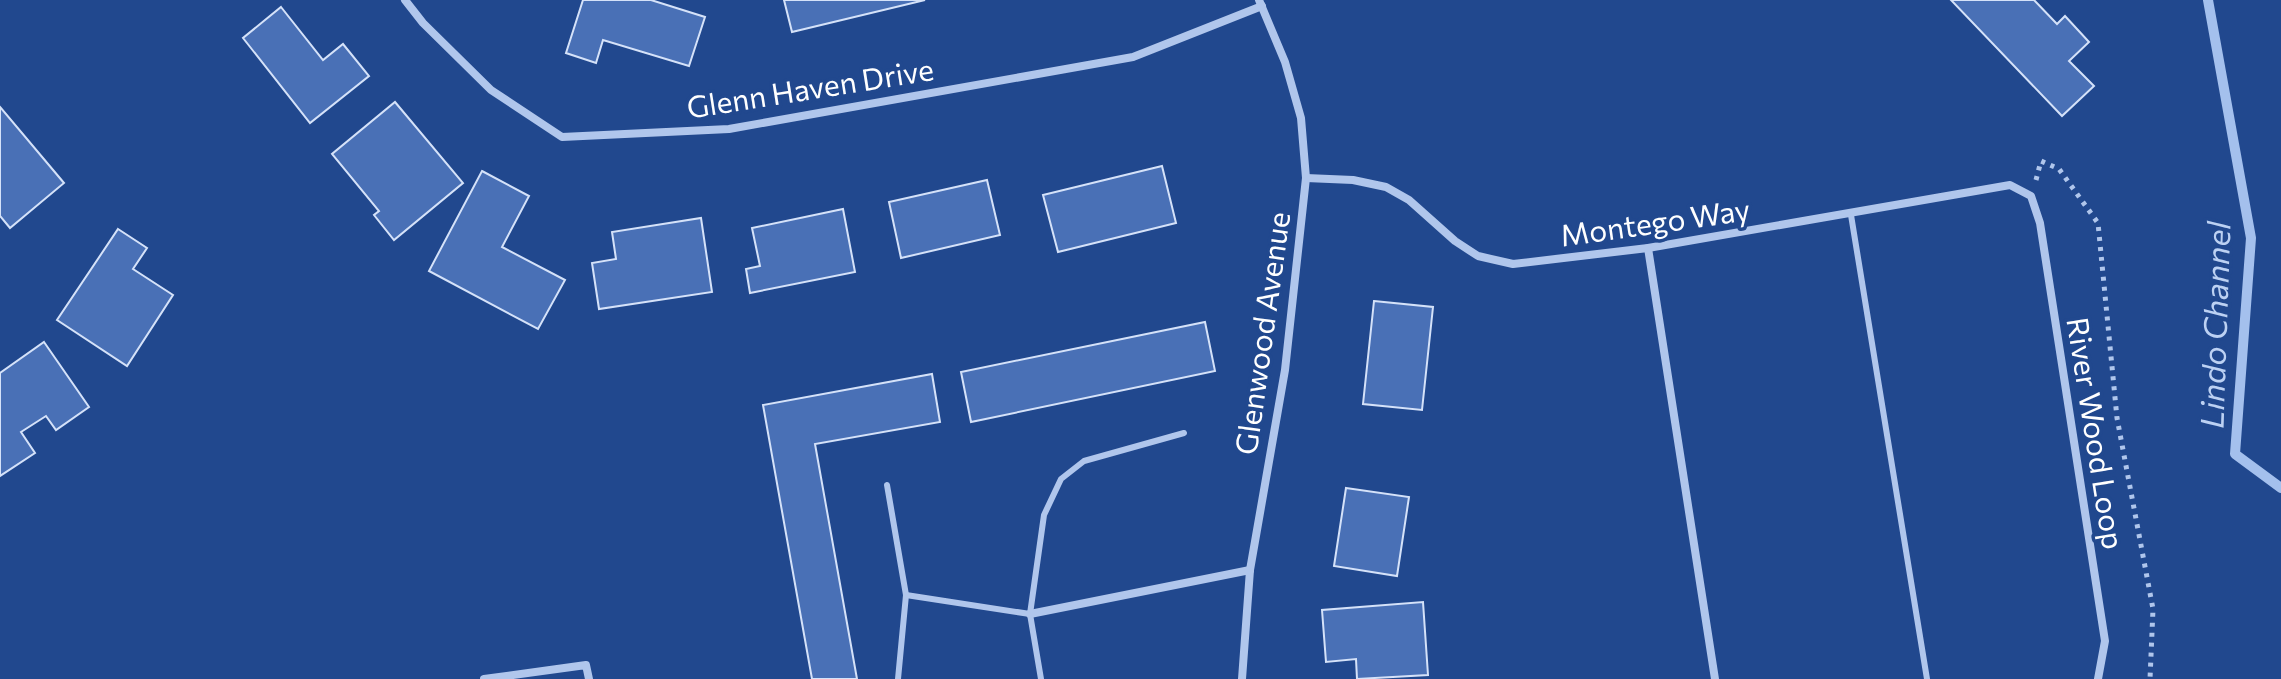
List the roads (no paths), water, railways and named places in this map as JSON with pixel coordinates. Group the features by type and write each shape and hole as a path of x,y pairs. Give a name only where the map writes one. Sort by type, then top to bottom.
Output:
{"street":[{"name":"Glenn Haven Drive","path":"405,0 423,23 491,90 562,137 729,129 1133,57 1261,3"},
{"name":"Glenwood Avenue","path":"1242,679 1250,570 1285,370 1306,178 1301,118 1285,62 1261,3"},
{"name":"Montego Way","path":"1306,178 1353,180 1386,187 1409,200 1455,241 1478,256 1513,264 1648,248 2010,185 2031,196"},
{"name":"River Wood Loop","path":"2031,196 2040,223 2105,641 2098,679"},
{"path":"1648,248 1715,679"},
{"path":"1030,614 1250,570"},
{"path":"484,679 586,665 589,679"}],"lane":[{"path":"1851,215 1927,679"},
{"path":"1041,679 1030,614 1044,515 1061,479 1084,461 1184,433"},
{"path":"887,485 906,595 898,679"},
{"path":"906,595 1030,614"}],"waterway":[{"name":"Lindo Channel","path":"2208,0 2251,238 2235,454 2281,488"}]}
